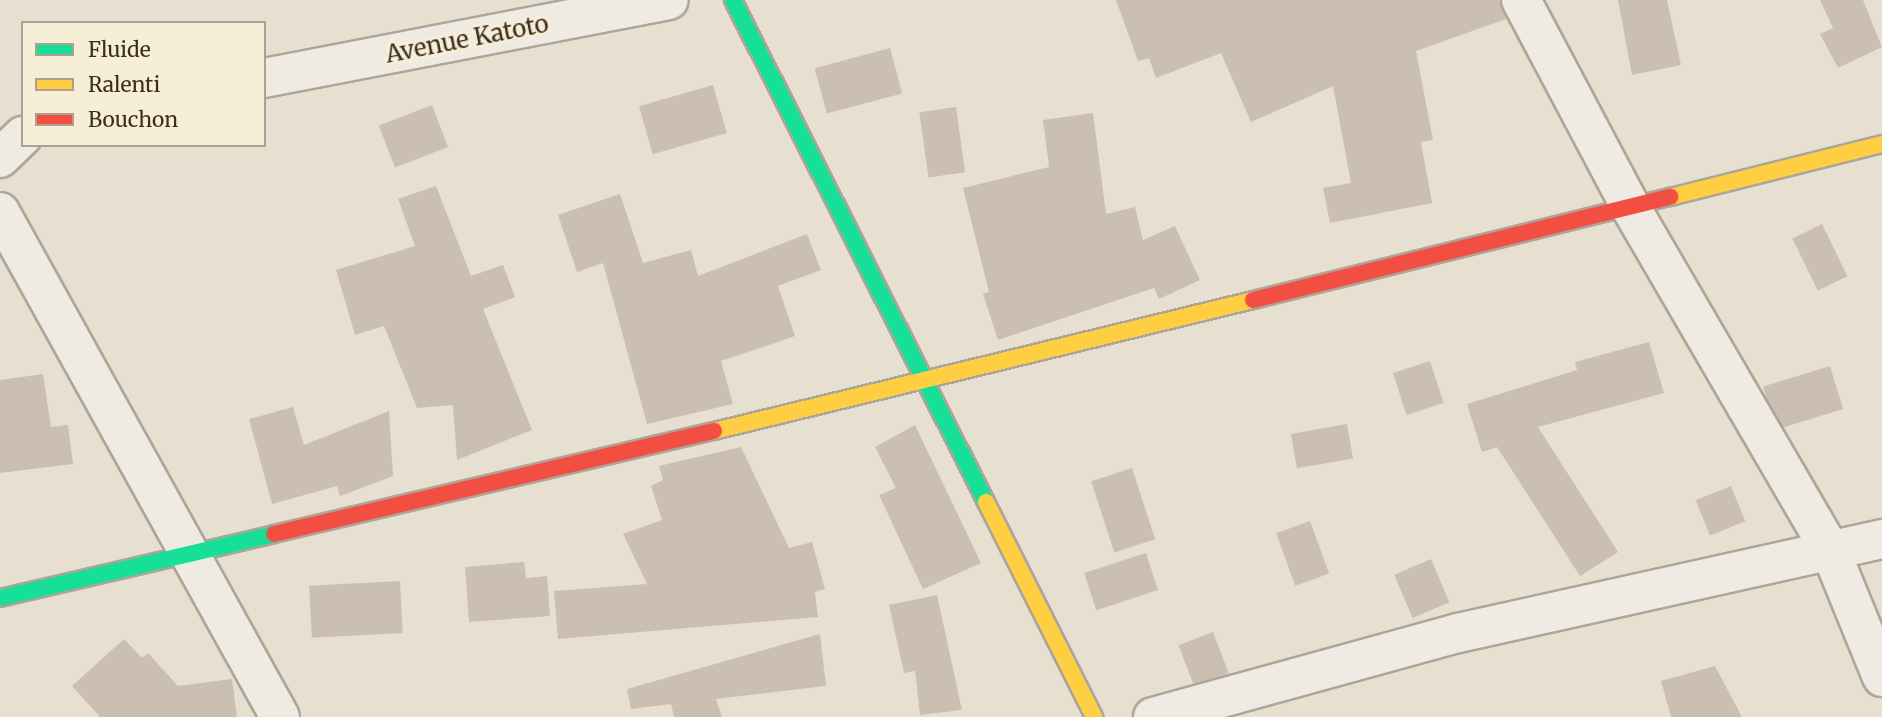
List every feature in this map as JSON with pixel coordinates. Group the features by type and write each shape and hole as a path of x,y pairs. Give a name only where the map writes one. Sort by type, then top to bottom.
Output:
{"street":[{"name":"Avenue Katoto","path":"266,78 669,0"},
{"path":"733,0 1094,717"},
{"path":"1521,0 1631,208 1830,552 1882,677"},
{"path":"0,158 21,138"},
{"path":"0,598 189,557 927,381 1882,144"},
{"path":"0,212 280,717"},
{"path":"1153,717 1458,633 1882,539"}],"building":[{"path":"1116,0 1499,0 1506,19 1416,51 1433,140 1421,142 1432,203 1330,223 1323,188 1351,183 1333,86 1251,122 1221,53 1156,78 1149,58 1138,61"},
{"path":"1618,0 1667,0 1681,65 1632,75"},
{"path":"1820,0 1863,0 1882,47 1838,68 1820,34 1833,28"},
{"path":"890,48 902,93 827,114 815,68"},
{"path":"713,85 727,133 653,154 639,106"},
{"path":"432,105 448,147 395,167 379,125"},
{"path":"956,107 965,172 929,178 919,112"},
{"path":"1093,113 1106,214 1135,207 1143,240 1175,226 1200,280 1159,299 1154,288 998,340 983,294 989,292 963,188 1049,167 1043,120"},
{"path":"436,186 471,276 503,265 515,297 483,309 532,430 457,460 453,405 417,408 384,326 355,335 336,270 415,246 398,199"},
{"path":"620,194 643,263 691,250 698,276 807,234 821,270 778,286 795,336 721,361 733,404 647,424 603,263 577,272 558,215"},
{"path":"1822,224 1847,276 1818,291 1792,238"},
{"path":"1649,342 1664,393 1538,427 1618,552 1580,576 1497,447 1482,452 1467,404 1577,370 1575,362"},
{"path":"1430,361 1444,403 1407,415 1393,373"},
{"path":"1830,366 1843,409 1776,429 1763,386"},
{"path":"43,374 51,427 68,425 73,464 0,473 0,380"},
{"path":"293,407 304,445 389,411 393,476 340,496 337,486 272,504 249,419"},
{"path":"1347,424 1353,458 1297,468 1291,434"},
{"path":"915,425 981,563 923,589 879,495 896,488 875,447"},
{"path":"741,447 789,548 812,542 825,589 815,592 818,617 558,639 554,591 647,584 623,534 662,520 651,486 663,480 659,466"},
{"path":"1132,468 1155,539 1114,553 1091,481"},
{"path":"1731,486 1745,521 1710,535 1696,500"},
{"path":"1310,521 1329,574 1295,586 1276,533"},
{"path":"1146,553 1158,590 1096,610 1084,573"},
{"path":"1431,559 1449,602 1413,618 1394,575"},
{"path":"524,562 526,578 547,576 550,616 469,622 465,567"},
{"path":"400,581 403,633 312,638 309,586"},
{"path":"937,595 962,710 920,715 915,671 904,673 889,605"},
{"path":"1213,632 1229,673 1194,686 1178,645"},
{"path":"820,634 826,686 716,699 722,717 674,717 671,704 631,709 627,689"},
{"path":"124,639 142,658 148,653 178,686 232,679 237,717 100,717 72,686"},
{"path":"1715,666 1742,717 1671,717 1661,681"}],"traffic: fast":[{"path":"733,0 986,502"},
{"path":"0,598 274,534"}],"traffic: slow":[{"path":"1670,197 1882,144"},
{"path":"714,431 1253,300"},
{"path":"986,502 1094,717"}],"traffic: jam":[{"path":"1253,300 1670,197"},
{"path":"274,534 714,431"}]}
